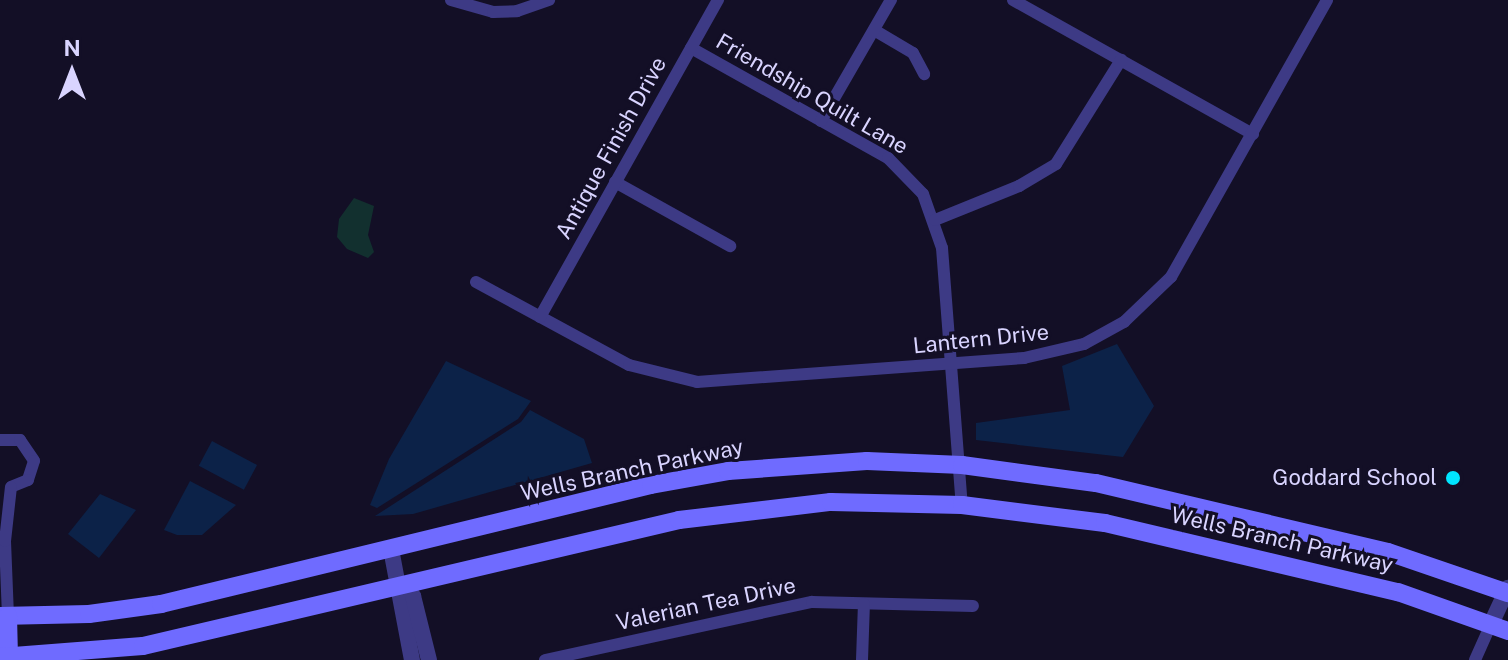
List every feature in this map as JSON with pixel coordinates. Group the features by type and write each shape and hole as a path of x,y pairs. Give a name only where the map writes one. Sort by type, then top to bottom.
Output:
{"main road":[{"name":"Wells Branch Parkway","path":"4,616 89,614 161,604 728,471 867,461 962,465 1096,483 1388,552 1507,591"},
{"name":"Wells Branch Parkway","path":"4,657 143,646 618,533 749,509 831,502 962,505 1105,523 1398,592 1500,627"},
{"path":"4,616 4,657"}],"street":[{"path":"451,0 505,12 549,0"},
{"name":"Antique Finish Drive","path":"540,317 718,0"},
{"path":"821,121 891,0"},
{"path":"1013,0 1253,134"},
{"name":"Lantern Drive","path":"476,282 629,365 697,382 954,364 1058,352 1124,322 1171,277 1327,0"},
{"path":"874,30 913,53 924,74"},
{"name":"Friendship Quilt Lane","path":"691,48 903,170 935,220 954,364 962,505"},
{"path":"935,220 1019,186 1056,164 1121,60"},
{"path":"615,182 730,246"},
{"path":"0,440 20,440 34,461 28,480 11,487"},
{"path":"0,476 11,487"},
{"path":"4,616 6,513 11,487"},
{"path":"391,549 401,586 398,600 412,660"},
{"path":"401,586 413,596 429,660"},
{"path":"1475,660 1500,627 1507,591"},
{"path":"862,660 864,604"},
{"name":"Valerian Tea Drive","path":"545,660 776,607 864,604 973,606"}],"green space":[{"path":"354,198 374,206 368,235 374,252 368,258 347,249 337,237 339,219"}],"water":[{"path":"1117,344 1154,406 1123,457 976,440 976,423 1070,410 1062,366"},
{"path":"446,361 531,401 518,419 377,508 370,505 389,459"},
{"path":"530,410 584,439 592,463 413,514 375,516 521,422"},
{"path":"212,441 257,465 244,490 199,466"},
{"path":"190,481 236,505 202,535 177,535 164,530"},
{"path":"100,494 136,510 99,558 68,534"}],"place":[{"name":"Goddard School","path":"1453,478"}]}
